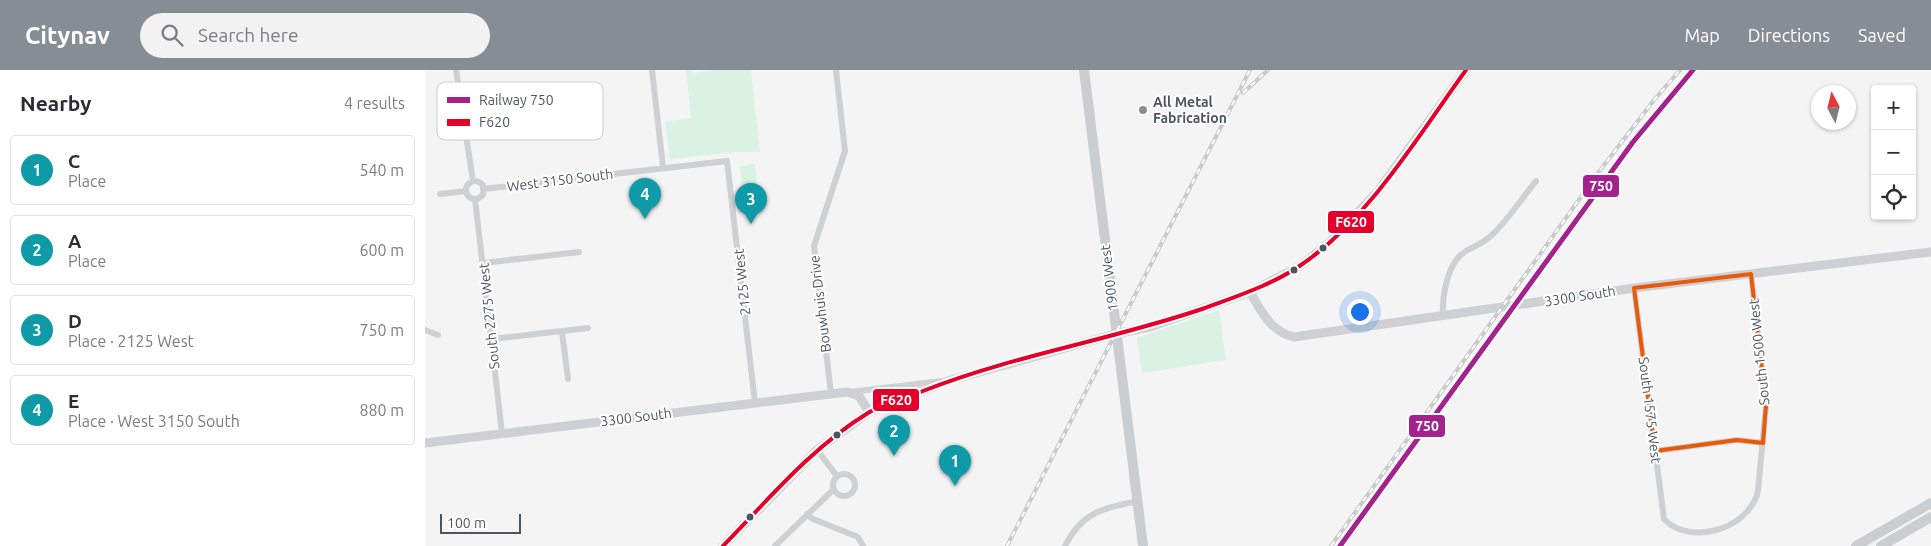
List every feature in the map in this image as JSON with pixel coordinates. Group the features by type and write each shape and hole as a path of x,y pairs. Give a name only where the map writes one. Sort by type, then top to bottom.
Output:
{"main road":[{"name":"1900 West","path":"1084,70 1115,334 1143,546"},
{"path":"1856,546 1931,503"},
{"path":"1881,546 1931,517"}],"street":[{"path":"652,70 663,168"},
{"name":"Bouwhuis Drive","path":"831,394 814,246 845,151 836,70"},
{"path":"723,546 817,450 869,412 951,380 1115,334 1150,327 1250,292 1300,266 1349,224 1378,191 1466,70"},
{"path":"466,140 473,181"},
{"name":"West 3150 South","path":"483,189 727,161"},
{"name":"2125 West","path":"727,161 755,403"},
{"path":"473,181 479,182 483,189 482,194 475,199 468,196 466,191 469,184 473,181"},
{"path":"1443,316 1442,300 1454,263 1465,251 1482,244 1495,232 1536,181"},
{"path":"440,194 466,191"},
{"name":"South 2275 West","path":"475,199 502,433"},
{"path":"483,263 579,252"},
{"name":"3300 South","path":"1250,292 1275,328 1284,335 1294,337 1634,288 1931,252"},
{"name":"South 1500 West","path":"1671,530 1680,537 1691,539 1723,532 1747,515 1755,504 1758,491 1766,405 1751,274"},
{"name":"South 1575 West","path":"1634,288 1664,519 1671,530"},
{"path":"492,339 587,328"},
{"path":"425,330 438,335"},
{"path":"562,332 568,379"},
{"name":"3300 South","path":"425,443 951,380"},
{"path":"847,392 859,396 869,412"},
{"path":"1655,451 1737,440 1763,443"},
{"path":"817,450 837,476"},
{"path":"844,474 851,477 855,488 851,494 843,496 833,489 833,482 837,476 844,474"},
{"path":"775,546 833,489"},
{"path":"1065,546 1073,530 1087,517 1112,507 1138,501"},
{"path":"807,514 813,519 858,537 863,546"}],"highlighted area":[{"path":"1751,274 1766,405 1763,443 1737,440 1655,451 1634,288"}],"green space":[{"path":"686,70 691,70 692,73 716,70 751,70 760,152 735,152 670,159 665,122 691,118"},
{"path":"755,164 757,186 742,187 740,166"},
{"path":"1219,310 1226,360 1142,373 1137,338"}],"railway":[{"path":"1007,546 1250,70"},
{"path":"1243,93 1268,70"},
{"path":"1331,546 1601,169 1654,100 1680,70"}],"rail line":[{"name":"750","path":"1340,546 1633,142 1693,70"}],"transit line":[{"name":"F620","path":"723,546 809,458 874,409 992,367 1135,329 1205,308 1266,284 1301,265 1326,246 1370,200 1411,149 1466,70"}],"place":[{"name":"All Metal Fabrication","path":"1143,110"},
{"name":"E","path":"645,219"},
{"name":"D","path":"751,224"},
{"name":"A","path":"894,456"},
{"name":"C","path":"955,486"}]}
